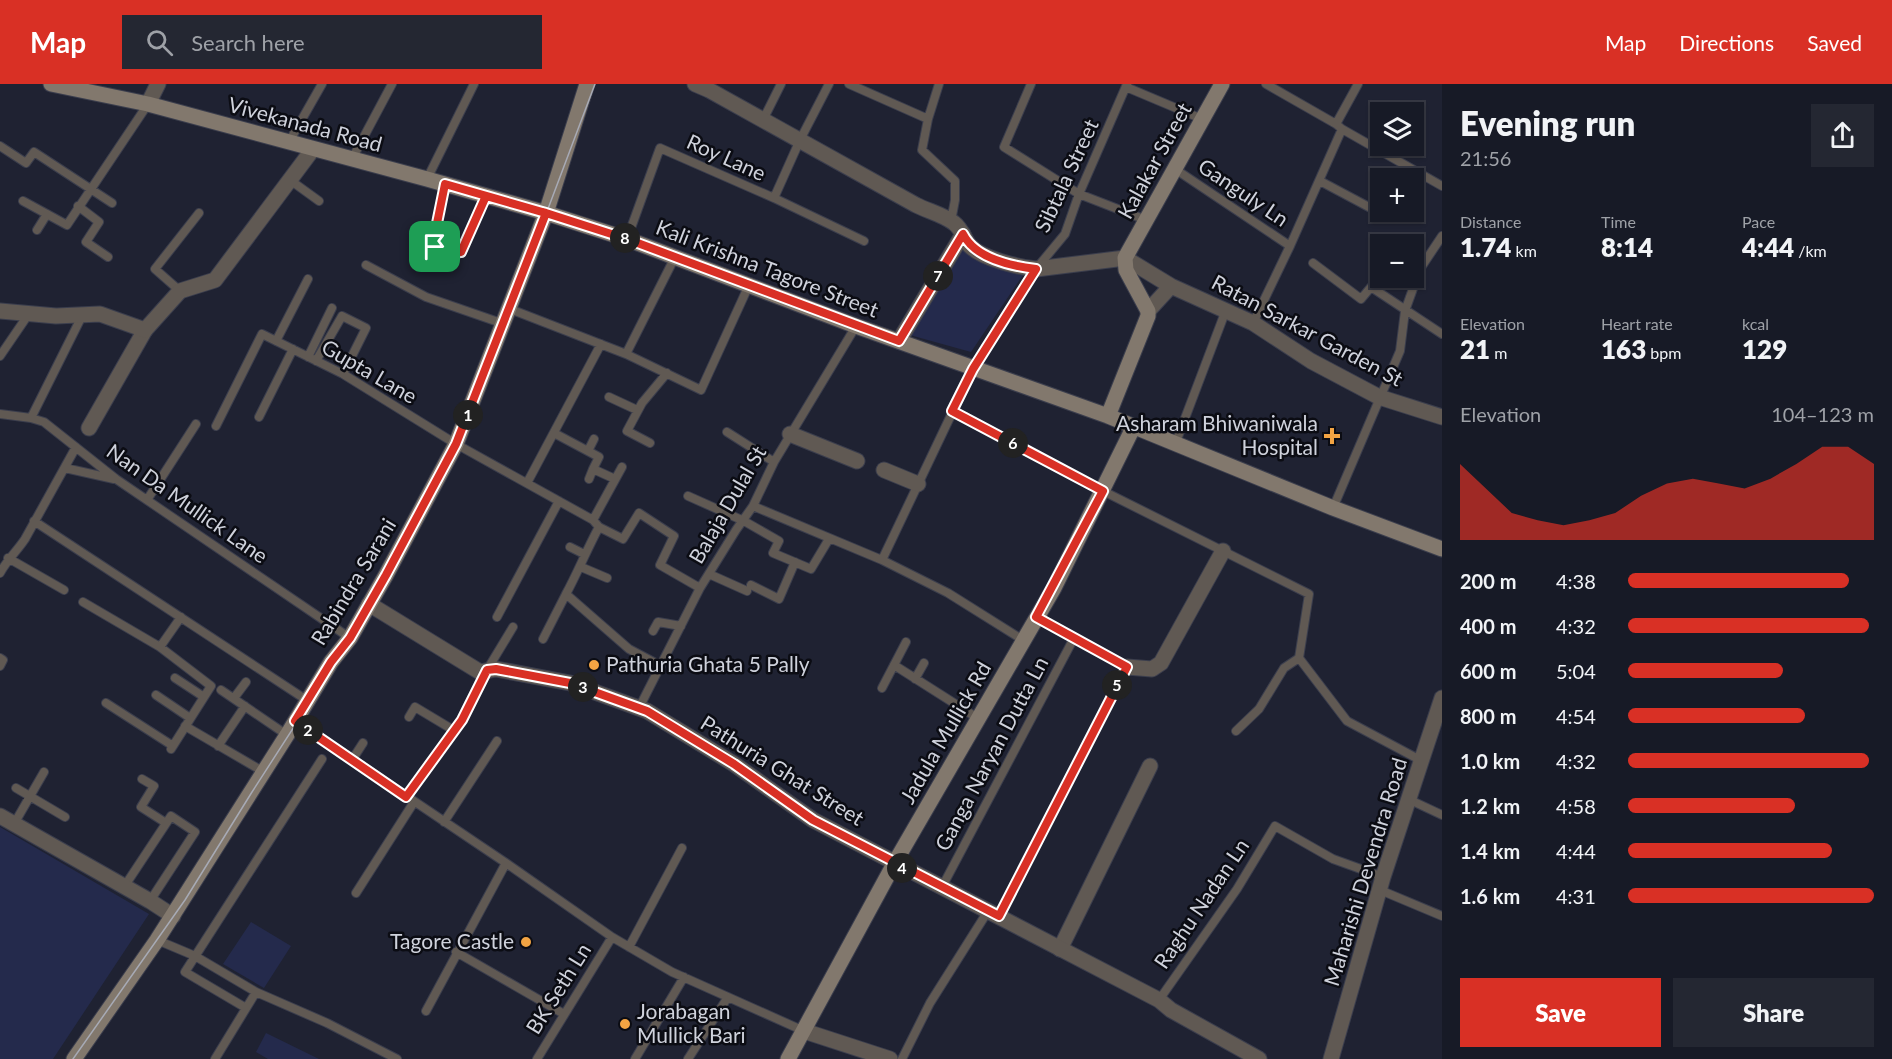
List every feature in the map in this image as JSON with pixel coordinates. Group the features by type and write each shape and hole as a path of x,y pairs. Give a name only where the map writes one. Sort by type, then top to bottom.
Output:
{"main road":[{"name":"Rabindra Sarani","path":"74,1059 158,940 331,662 350,638 456,444 546,213 587,84"},
{"name":"Kalakar Street","path":"1125,258 1222,84"},
{"name":"Vivekanada Road","path":"56,85 148,104 546,213"},
{"name":"Kali Krishna Tagore Street","path":"546,213 627,239 856,326 1108,416 1333,508 1442,549"},
{"path":"1108,416 1147,321 1148,311 1126,270 1125,258"},
{"name":"Jadula Mullick Rd","path":"788,1059 894,864 1036,617 1103,491 1134,426"}],"street":[{"path":"148,104 158,84"},
{"path":"705,86 916,205 951,221 972,247 985,254 1022,267 1036,269 1125,258"},
{"path":"89,428 145,330 180,291 215,280 313,149"},
{"path":"899,341 963,234"},
{"name":"Ratan Sarkar Garden St","path":"1125,258 1171,286 1253,322 1311,361 1379,397 1442,417"},
{"path":"1148,311 1171,286"},
{"path":"0,311 28,315 100,314 145,330"},
{"path":"790,434 856,461"},
{"path":"884,470 918,484"},
{"path":"1127,667 1152,669 1161,663 1223,551"},
{"name":"Pathuria Ghat Street","path":"369,604 480,672 496,669 570,683 647,711 734,764 813,820 1159,1000 1172,1010 1258,1059"},
{"name":"Maharishi Devendra Road","path":"1331,1059 1408,799 1442,698"},
{"path":"1060,948 1150,766"},
{"path":"0,816 173,916"},
{"path":"804,1031 890,1059"}],"lane":[{"path":"289,142 322,84"},
{"path":"352,159 392,84"},
{"path":"427,179 474,84"},
{"path":"764,120 781,84"},
{"name":"Roy Lane","path":"627,239 660,148 774,198 829,84"},
{"path":"849,84 928,119"},
{"path":"939,84 928,119 922,150 955,181 955,200 951,221"},
{"path":"1031,84 1004,147 1079,194 1146,220"},
{"path":"1266,84 1442,186"},
{"path":"1253,322 1320,182 1339,126 1358,84"},
{"path":"1127,86 1202,119"},
{"name":"Sibtala Street","path":"882,560 973,369 1036,269 1065,234 1079,194 1127,86"},
{"path":"23,201 67,225 148,104"},
{"path":"0,146 26,163 34,152 112,203"},
{"name":"Ganguly Ln","path":"1175,169 1290,246"},
{"path":"290,180 319,201"},
{"path":"1320,182 1370,208"},
{"path":"445,184 433,246 452,253 461,252 486,196"},
{"path":"774,198 864,241"},
{"path":"78,206 99,222 86,242 108,257"},
{"path":"180,291 153,272 199,213"},
{"path":"37,230 47,214"},
{"path":"1333,508 1400,351 1405,311 1420,269 1442,236"},
{"path":"626,354 675,257"},
{"path":"1313,263 1361,299 1371,287 1442,334"},
{"path":"366,265 426,297 504,324"},
{"path":"276,341 308,279"},
{"path":"510,309 626,354 701,390 749,285"},
{"path":"308,357 332,308"},
{"path":"1176,442 1226,310"},
{"path":"0,356 28,315"},
{"path":"31,418 82,316"},
{"path":"316,361 342,316 366,328 343,374"},
{"name":"Balaja Dulal St","path":"639,708 700,588 753,506 790,434 856,326"},
{"name":"Gupta Lane","path":"216,426 262,334 343,374 456,444 593,520"},
{"path":"527,483 601,344"},
{"path":"259,417 293,349"},
{"path":"650,442 625,435 638,410 667,374"},
{"path":"609,397 638,410"},
{"path":"952,411 1103,491 1309,594 1299,658 1347,721 1422,761"},
{"name":"Nan Da Mullick Lane","path":"0,414 44,422 116,479 350,638"},
{"path":"147,500 196,423"},
{"path":"727,432 774,462"},
{"path":"554,433 599,458 589,479"},
{"path":"588,451 594,439"},
{"path":"0,573 8,558 19,548 76,447"},
{"path":"622,467 593,520 599,527 623,539 639,513 674,536 660,565 700,588"},
{"path":"65,468 116,479"},
{"path":"593,469 615,479"},
{"path":"688,496 744,521 778,541 773,553 811,568 829,539"},
{"path":"497,618 559,501"},
{"path":"753,506 882,560 948,593 1023,640"},
{"path":"34,521 308,701"},
{"path":"543,639 599,527"},
{"path":"570,547 584,554"},
{"path":"8,558 64,590"},
{"path":"709,574 779,598 795,562"},
{"path":"581,567 607,578"},
{"path":"566,594 629,648 661,666"},
{"path":"83,602 160,647 211,686 172,747 106,704"},
{"path":"160,647 181,617"},
{"path":"902,1059 930,1003 993,913 1127,667 1036,617"},
{"path":"653,631 657,622 681,626"},
{"path":"356,893 410,799 455,731 513,627"},
{"name":"Ganga Naryan Dutta Ln","path":"942,887 1074,638"},
{"path":"882,688 906,642"},
{"path":"0,658 3,660 0,666"},
{"path":"1236,731 1259,709 1284,668 1299,658"},
{"path":"915,679 924,663"},
{"path":"894,665 979,719"},
{"path":"175,678 204,697"},
{"path":"234,698 246,682"},
{"path":"221,690 287,735"},
{"path":"156,695 190,718"},
{"path":"218,746 245,706"},
{"path":"409,717 415,707 455,731"},
{"path":"295,721 506,863 612,938 684,977 804,1031"},
{"path":"185,726 264,772"},
{"path":"444,822 497,741"},
{"path":"352,760 363,743"},
{"path":"246,1008 185,972 322,759"},
{"path":"14,824 45,772"},
{"path":"142,779 154,786 141,807 166,824"},
{"path":"16,788 65,817"},
{"path":"1408,799 1442,815"},
{"path":"124,886 171,816 195,832 150,901"},
{"name":"Raghu Nadan Ln","path":"1159,1000 1237,890 1275,826 1382,884"},
{"path":"629,947 682,848"},
{"path":"426,1011 506,863"},
{"path":"1382,884 1442,916"},
{"name":"BK Seth Ln","path":"537,1059 612,938"},
{"path":"158,940 195,956 256,992 327,1023 397,1059"},
{"path":"456,952 564,1014"},
{"path":"635,1059 684,977"},
{"path":"215,1059 256,992"},
{"path":"688,1059 728,997"}],"shaded area":[{"path":"960,232 1025,272 971,352 899,332"},
{"path":"0,827 149,914 53,1059 0,1059"},
{"path":"251,922 291,946 264,988 223,964"},
{"path":"266,1033 319,1059 268,1059 256,1052"}],"tram line":[{"path":"73,1059 185,900 390,578 476,400 595,84"}],"place":[{"name":"Asharam Bhiwaniwala Hospital","path":"1332,436"},
{"name":"Pathuria Ghata 5 Pally","path":"594,665"},
{"name":"Tagore Castle","path":"526,942"},
{"name":"Jorabagan Mullick Bari","path":"625,1024"}],"route":[{"path":"435,247 433,243 445,184 546,213 627,239 899,341 963,234 972,247 985,254 1001,261 1036,269 973,369 952,411 1103,491 1054,588 1036,617 1127,667 999,916 894,864 813,820 734,764 647,711 570,683 496,669 487,670 455,731 406,797 295,721 331,662 350,638 456,444 546,213 486,196 461,252 452,253 435,247"}]}
